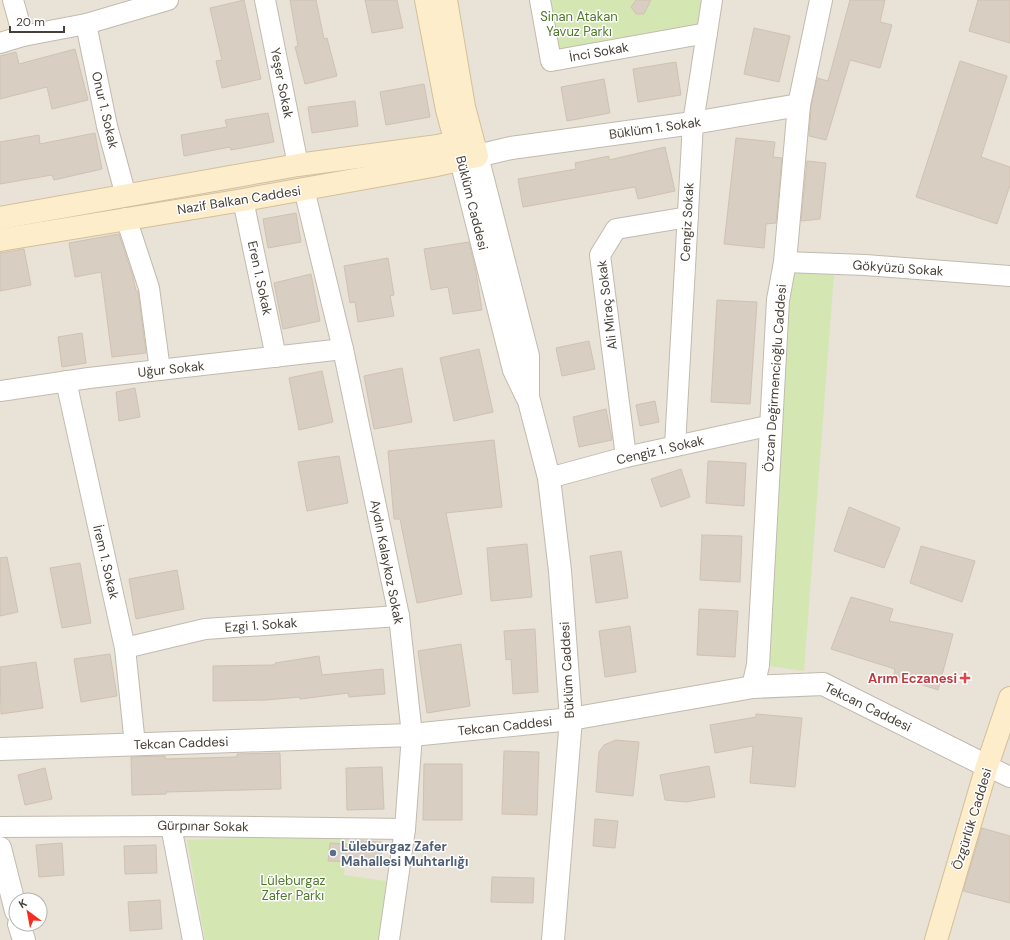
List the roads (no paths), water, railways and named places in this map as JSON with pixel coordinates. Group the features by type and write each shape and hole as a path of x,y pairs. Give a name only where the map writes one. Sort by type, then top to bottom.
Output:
{"main road":[{"name":"Büklüm Caddesi","path":"426,0 447,110 467,149"},
{"name":"Büklüm Caddesi","path":"446,0 464,107 467,149"},
{"name":"Nazif Balkan Caddesi","path":"0,218 298,165 467,149"},
{"name":"Nazif Balkan Caddesi","path":"0,240 304,189 467,149"},
{"name":"Özgürlük Caddesi","path":"936,940 987,766 1010,698"}],"street":[{"path":"13,0 22,36"},
{"path":"0,43 22,36 86,24 168,0"},
{"name":"Yeşer Sokak","path":"265,0 298,165"},
{"name":"İnci Sokak","path":"540,0 551,61 707,33"},
{"name":"Cengiz Sokak","path":"675,446 693,123 712,0"},
{"name":"Özcan Değirmencioğlu Caddesi","path":"752,687 758,665 778,300 785,262 798,105 821,0"},
{"name":"Onur 1. Sokak","path":"86,24 107,126 126,196"},
{"name":"Büklüm 1. Sokak","path":"467,149 511,148 693,123 798,105"},
{"name":"Büklüm Caddesi","path":"467,149 528,356 529,403 549,478 560,571 570,719 553,940"},
{"name":"Aydın Kalaykoz Sokak","path":"304,189 343,349 399,616 412,735 405,829 389,940"},
{"name":"Eren 1. Sokak","path":"243,200 276,357"},
{"name":"Ali Miraç Sokak","path":"626,457 600,255 616,229 688,217"},
{"path":"126,218 149,288 160,370"},
{"name":"Gökyüzü Sokak","path":"785,262 865,265 1010,276"},
{"name":"Uğur Sokak","path":"0,391 66,381 343,349"},
{"name":"İrem 1. Sokak","path":"66,381 125,648 135,745"},
{"name":"Cengiz 1. Sokak","path":"549,478 626,457 772,425"},
{"name":"Ezgi 1. Sokak","path":"125,648 205,628 399,616"},
{"name":"Tekcan Caddesi","path":"0,749 412,735 570,719 752,687 823,684 987,766"},
{"path":"987,766 1010,777"},
{"path":"171,826 193,940"},
{"name":"Gürpınar Sokak","path":"0,827 171,826 405,829"},
{"path":"0,848 11,892"}],"place":[{"name":"Arım Eczanesi","path":"965,678"},
{"name":"Lüleburgaz Zafer Mahallesi Muhtarlığı","path":"333,853"}],"park label":[{"name":"Sinan Atakan Yavuz Parkı","path":"579,24"},
{"name":"Lüleburgaz Zafer Parkı","path":"293,888"}]}
